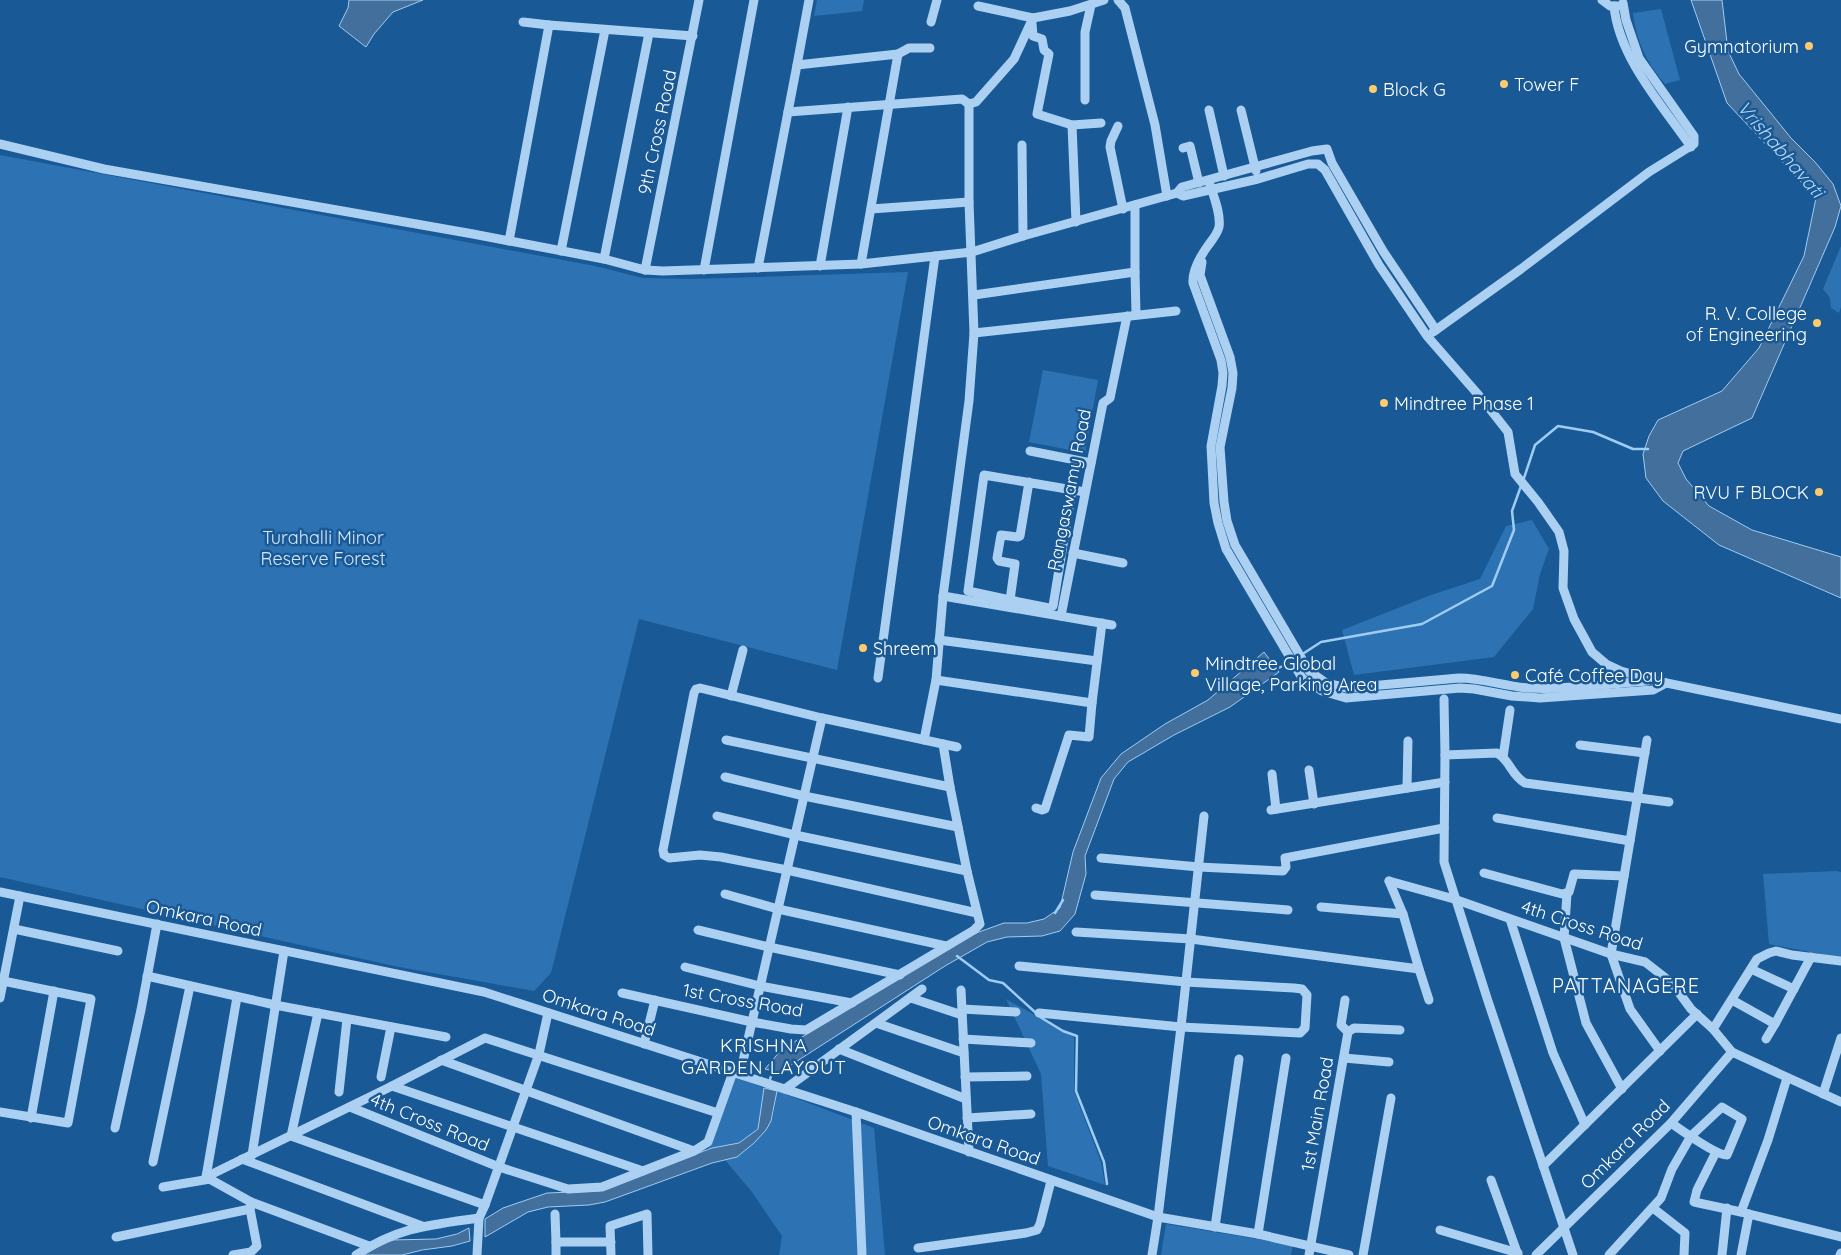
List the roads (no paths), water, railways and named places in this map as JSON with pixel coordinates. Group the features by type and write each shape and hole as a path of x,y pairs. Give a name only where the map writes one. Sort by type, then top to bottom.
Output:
{"street":[{"name":"9th Cross Road","path":"645,270 699,0"},
{"path":"704,270 754,0"},
{"path":"758,268 809,0"},
{"path":"931,22 937,0"},
{"path":"1072,11 1073,0"},
{"path":"978,6 1033,18 1072,11 1104,0"},
{"path":"1118,0 1125,8 1155,125 1167,196"},
{"path":"1427,336 1521,269 1649,172 1694,144 1694,136 1635,49 1626,20 1624,2 1614,6 1607,5 1602,0"},
{"path":"1085,100 1085,32 1091,5"},
{"path":"1614,6 1618,32 1632,63 1691,147"},
{"path":"969,104 976,102 1014,59 1033,18"},
{"path":"1033,18 1032,34 1042,39 1044,50 1049,54 1037,114 1072,125 1101,123"},
{"path":"523,22 693,36"},
{"path":"509,241 549,25"},
{"path":"561,251 605,30"},
{"path":"604,259 649,33"},
{"path":"797,65 898,54 909,48 930,48"},
{"path":"861,264 898,54"},
{"path":"788,112 962,99 969,104"},
{"path":"924,740 936,680 944,596 969,401 974,333 969,202 969,104"},
{"path":"820,266 848,107"},
{"path":"1209,110 1224,176"},
{"path":"1241,110 1258,179"},
{"path":"1072,125 1076,222"},
{"path":"1118,126 1110,147 1123,208"},
{"path":"0,144 104,169 509,241 604,259 645,270 704,270 861,264 972,252 1177,193 1182,187 1199,182 1312,151 1327,149 1332,163 1374,237 1436,330"},
{"path":"1022,145 1023,236"},
{"path":"1183,148 1190,146 1199,182"},
{"path":"1177,193 1183,196 1258,179 1308,164 1318,164 1325,170 1335,191 1379,265 1427,336 1508,432 1515,474 1559,532 1564,551 1563,588 1574,619 1592,652 1606,664 1621,671 1652,680 1841,719"},
{"path":"1209,180 1219,227 1193,275 1193,283 1221,360 1223,373 1211,446 1215,513 1226,549 1302,678 1315,688 1329,694 1355,698 1466,688 1512,696 1554,698 1653,690 1666,683"},
{"path":"871,210 969,202"},
{"name":"Rangaswamy Road","path":"1061,616 1103,403 1110,398 1132,315 1135,272 1135,204"},
{"path":"1205,250 1200,275 1230,357 1233,373 1232,388 1220,447 1227,521 1235,545 1309,671 1326,683 1347,688 1459,678 1540,688 1652,680"},
{"path":"878,678 935,256"},
{"path":"974,295 1135,272"},
{"path":"974,333 1176,311"},
{"path":"1030,451 1091,463"},
{"path":"1085,492 984,475 968,591 1061,616 1112,625"},
{"path":"1009,603 1015,564 997,560 1002,535 1019,537 1029,482"},
{"path":"944,596 1049,608 1054,606 1072,490"},
{"path":"1073,553 1122,563"},
{"path":"1036,808 1045,809 1069,735 1089,737 1102,623"},
{"path":"939,640 1097,661"},
{"path":"732,696 744,650"},
{"path":"936,680 1092,703"},
{"path":"943,744 958,827 977,913 787,870 708,855 668,858 664,855 663,850 696,689 700,688 822,718 957,747"},
{"path":"1444,699 1444,862 1454,899 1573,1255"},
{"path":"1503,757 1510,710"},
{"path":"441,1060 694,1150 708,1142 718,1112 736,1073 752,1022 822,718"},
{"path":"726,740 950,787"},
{"path":"1647,740 1611,954 1630,1009 1660,1051"},
{"path":"1407,788 1408,741"},
{"path":"1580,745 1645,753"},
{"path":"1445,755 1497,753 1503,757 1516,778 1525,783 1669,802"},
{"path":"1309,770 1314,804"},
{"path":"1272,774 1274,810 1445,782"},
{"path":"725,777 804,796 958,827"},
{"path":"717,816 795,835 967,871"},
{"path":"1152,1255 1181,1027 1204,816"},
{"path":"1497,818 1630,841"},
{"path":"1101,858 1283,871 1286,867 1285,858 1444,828"},
{"path":"1484,873 1566,894"},
{"path":"1622,1089 1586,1023 1564,938 1566,894 1569,892 1574,874 1624,876"},
{"name":"4th Cross Road","path":"1403,914 1389,880 1454,899 1611,954 1645,962 1672,983 1691,1009 1713,1029 1732,1052"},
{"name":"Omkara Road","path":"0,892 484,992 856,1112 1158,1217 1258,1234 1309,1250 1349,1255"},
{"path":"725,894 778,909 946,946"},
{"path":"1095,895 1288,910"},
{"path":"0,998 20,896"},
{"path":"1321,907 1403,914 1429,1000"},
{"name":"1st Cross Road","path":"622,992 752,1022 806,1030 974,930 980,924 977,913"},
{"path":"1510,919 1553,1053 1585,1125"},
{"path":"116,1128 157,924"},
{"path":"14,929 118,951"},
{"path":"698,930 769,948 900,975"},
{"path":"1076,932 1191,939 1419,970"},
{"path":"252,1154 284,951"},
{"path":"1713,1029 1757,959 1776,951 1792,955 1841,961"},
{"path":"1766,1039 1811,957"},
{"path":"1020,966 1186,982 1302,989 1307,995 1305,1028 1300,1033 1181,1027 1039,1013"},
{"path":"686,967 760,986 852,1003"},
{"path":"1751,968 1794,989"},
{"path":"147,976 275,1005 446,1038"},
{"path":"0,1112 68,1123 91,999 3,981"},
{"path":"153,1162 190,986"},
{"path":"782,1088 922,989"},
{"path":"961,990 969,1152"},
{"path":"30,1118 54,991"},
{"path":"208,1178 237,997"},
{"path":"911,998 962,1012 1016,1012"},
{"path":"644,1044 655,1000"},
{"path":"1345,1000 1341,1024 1348,1032 1354,1028 1400,1030"},
{"path":"1732,1000 1775,1024"},
{"path":"291,1136 318,1013"},
{"path":"477,1255 478,1220 539,1054 548,1013"},
{"path":"1543,1166 1697,1014"},
{"path":"339,1092 347,1019"},
{"path":"876,1023 964,1053"},
{"path":"381,1077 391,1027"},
{"name":"1st Main Road","path":"1309,1250 1348,1032"},
{"path":"163,1188 208,1178 242,1159 350,1107 485,1038 718,1112"},
{"path":"1823,1094 1841,1038"},
{"path":"963,1039 1031,1043"},
{"path":"839,1049 966,1099"},
{"path":"1732,1052 1841,1102"},
{"name":"Omkara Road","path":"1536,1255 1671,1123 1732,1052"},
{"path":"1258,1234 1286,1058"},
{"path":"1344,1058 1389,1062"},
{"path":"1214,1227 1239,1059"},
{"path":"965,1077 1027,1076"},
{"path":"1740,1255 1745,1213 1787,1078"},
{"path":"392,1086 643,1171"},
{"path":"1363,1255 1392,1098"},
{"name":"4th Cross Road","path":"350,1107 499,1167 568,1189 602,1187 694,1150"},
{"path":"1609,1255 1661,1198 1672,1169 1691,1136 1722,1107 1741,1118 1742,1121 1729,1152 1723,1156 1716,1152 1691,1136 1671,1123"},
{"path":"856,1112 862,1255"},
{"path":"967,1118 1030,1114"},
{"path":"291,1136 485,1205"},
{"path":"1716,1152 1697,1190 1694,1202 1727,1208 1841,1237"},
{"path":"242,1159 422,1226"},
{"path":"208,1178 250,1206 369,1246"},
{"path":"918,1248 1037,1230 1051,1180"},
{"path":"1491,1180 1518,1254"},
{"path":"116,1238 250,1206"},
{"path":"233,1255 259,1250 250,1206"},
{"path":"1653,1208 1685,1233 1684,1255"},
{"path":"1722,1255 1727,1208"},
{"path":"555,1214 556,1255"},
{"path":"611,1255 610,1226 647,1214 648,1255"},
{"path":"356,1255 395,1233 422,1226 478,1220"},
{"path":"1440,1230 1518,1254"},
{"path":"556,1242 611,1242"}],"water":[{"path":"349,0 423,0 393,12 374,34 366,47 339,26 348,8"},
{"name":"Vrishabhavati","path":"1691,0 1722,0 1728,51 1739,74 1791,138 1815,162 1833,184 1841,206 1835,227 1752,418 1683,451 1678,463 1686,479 1709,506 1752,530 1841,557 1841,598 1719,545 1663,501 1646,478 1643,454 1649,436 1658,420 1722,391 1759,348 1804,256 1816,198 1727,103"},
{"path":"1264,652 1279,672 1230,707 1174,735 1128,762 1114,779 1085,856 1086,874 1075,914 1060,931 1042,936 1007,937 987,942 945,966 780,1072 765,1069 781,1050 965,937 1004,923 1027,923 1044,919 1060,908 1073,852 1101,778 1121,754 1165,724 1208,700"},
{"path":"764,1088 777,1091 771,1121 766,1130 754,1143 737,1157 712,1163 605,1202 589,1205 548,1207 528,1212 485,1237 485,1219 503,1208 547,1193 599,1191 712,1148 739,1143 758,1129"},
{"path":"469,1228 470,1241 452,1246 402,1255 362,1255 391,1240 436,1239 457,1234"}],"waterway":[{"path":"1523,481 1535,445 1558,426 1593,432 1633,449 1648,449"},
{"path":"1301,655 1321,642 1422,624 1492,586 1514,530 1512,511 1521,486"},
{"path":"1275,670 1290,662"},
{"path":"1055,913 1063,900"},
{"path":"957,956 989,980 1003,983 1036,1013"},
{"path":"1040,1017 1063,1031 1077,1036 1076,1091 1104,1162 1107,1184"},
{"path":"769,1083 773,1069"}],"place":[{"name":"Gymnatorium","path":"1809,46"},
{"name":"Tower F","path":"1504,84"},
{"name":"Block G","path":"1373,89"},
{"name":"R. V. College of Engineering","path":"1817,323"},
{"name":"Mindtree Phase 1","path":"1384,403"},
{"name":"RVU F BLOCK","path":"1819,492"},
{"name":"Shreem","path":"863,648"},
{"name":"Mindtree Global Village, Parking Area","path":"1195,673"},
{"name":"Café Coffee Day","path":"1515,675"}],"district":[{"name":"PATTANAGERE","path":"1626,985"},
{"name":"KRISHNA GARDEN LAYOUT","path":"764,1056"}],"park label":[{"name":"Turahalli Minor Reserve Forest","path":"323,547"}]}
